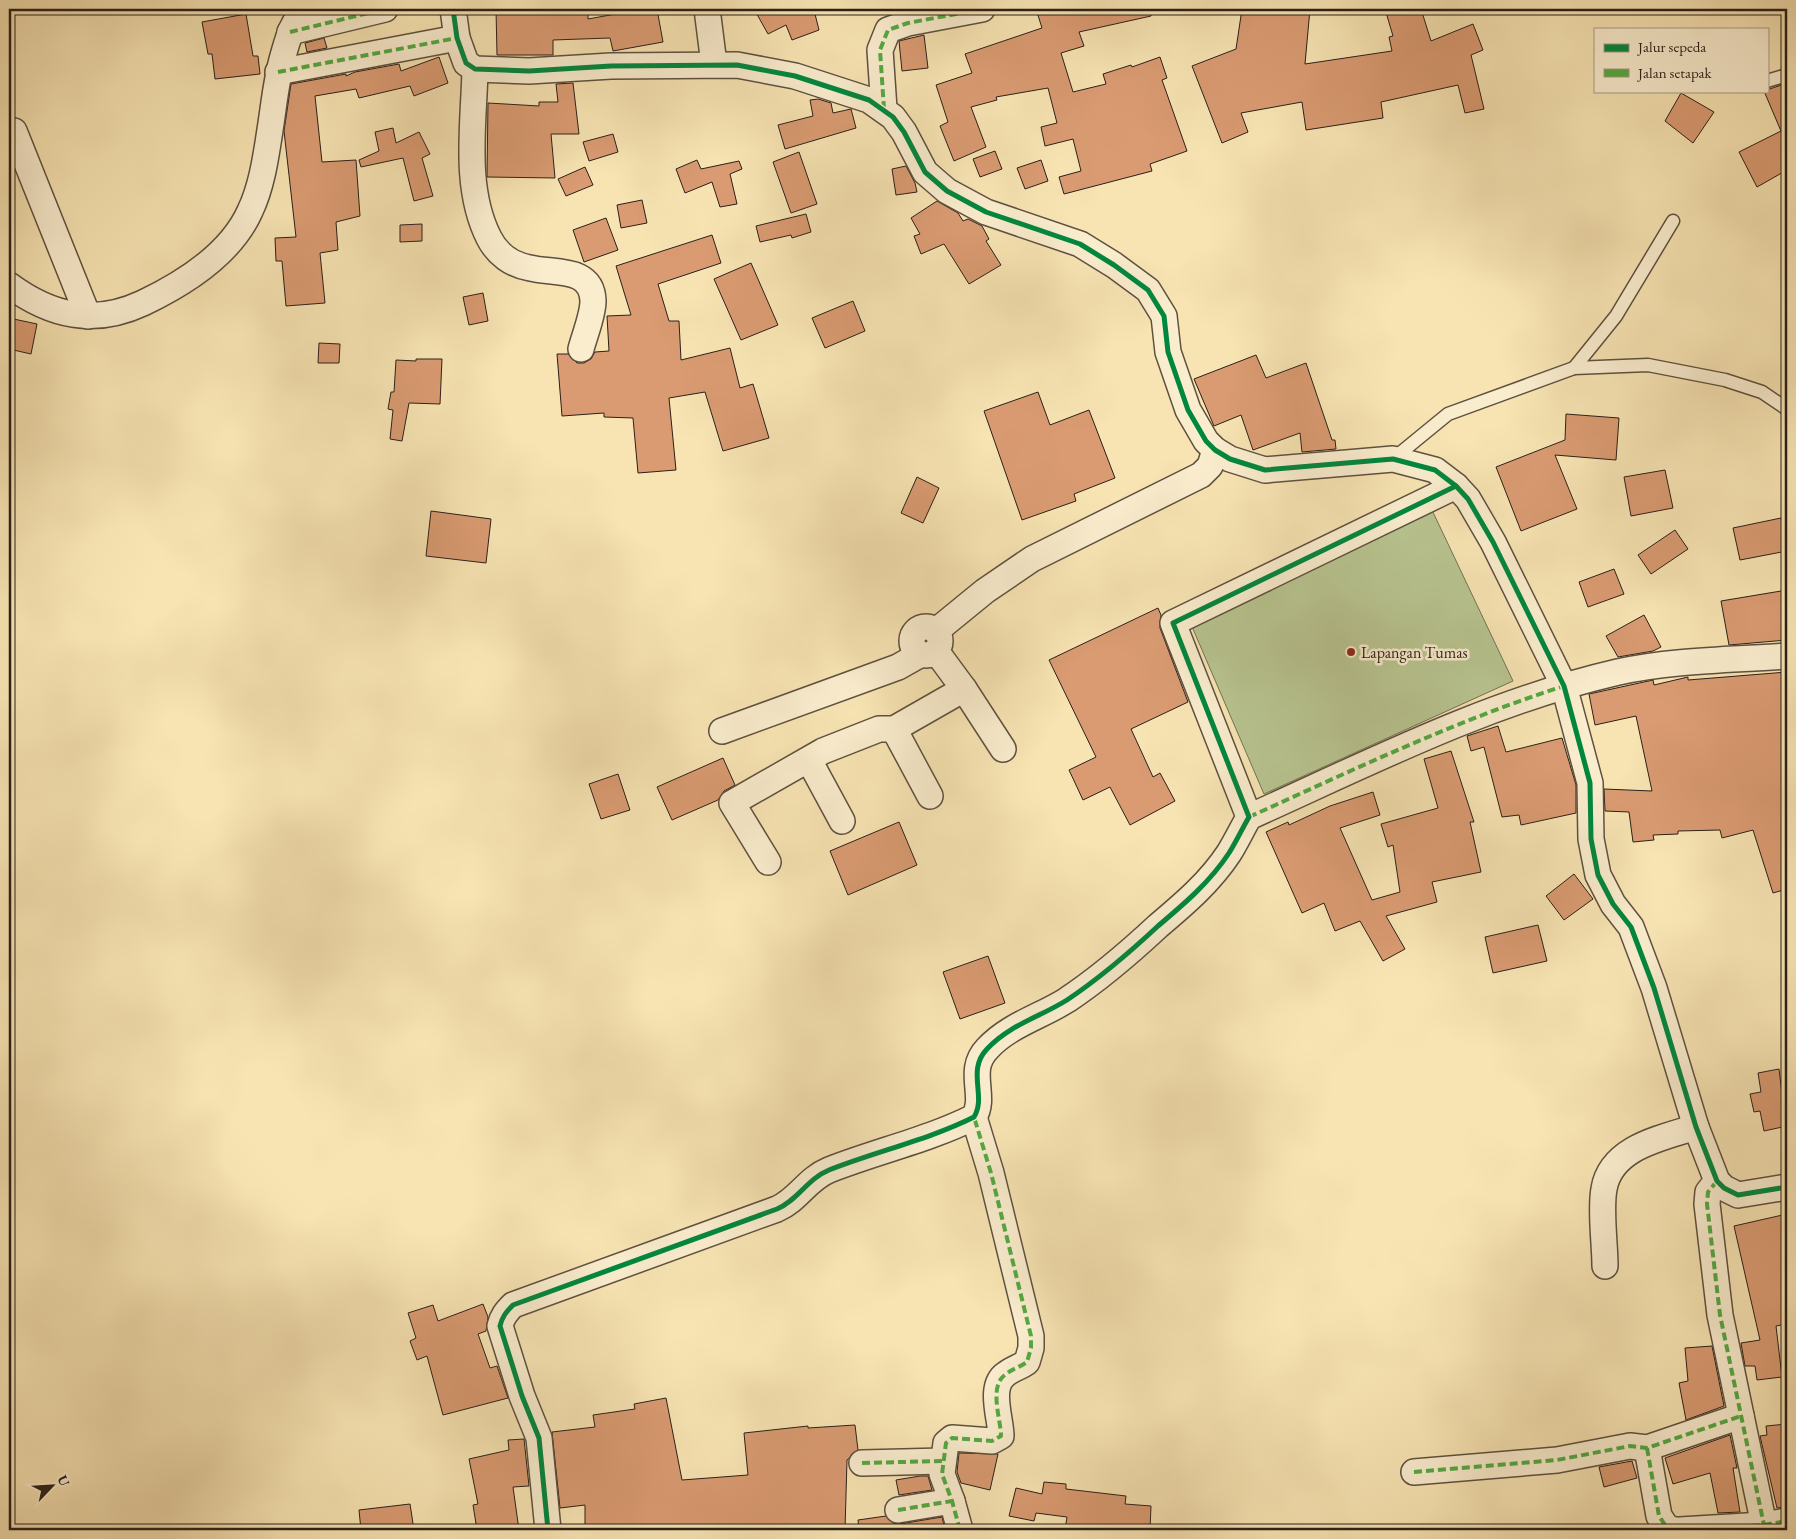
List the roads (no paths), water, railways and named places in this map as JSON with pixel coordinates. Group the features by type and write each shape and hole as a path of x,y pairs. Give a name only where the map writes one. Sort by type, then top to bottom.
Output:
{"street":[{"path":"9,285 37,304 58,312 88,316 139,305 168,291 195,274 242,227 251,210 261,177 278,72 290,32 299,15 306,9"},
{"path":"290,32 385,9"},
{"path":"453,9 457,38 466,63 475,69 528,71 714,64 795,76 869,100 884,109 904,132 925,172 947,191 986,212 1080,244 1114,265 1148,290 1164,316 1168,352 1188,410 1206,441 1215,450 1230,459 1265,470 1393,459 1435,470 1456,486 1468,499 1493,542 1564,686 1590,784 1591,839 1598,875 1614,904 1631,927 1654,988 1696,1127 1717,1180 1724,1188 1738,1195 1787,1188"},
{"path":"707,9 714,64"},
{"path":"884,109 880,50 888,30 908,23 982,9"},
{"path":"278,72 457,38"},
{"path":"475,69 473,171 476,193 489,238 507,260 529,268 570,272 582,277 590,288 593,301 581,349"},
{"path":"14,131 88,316"},
{"path":"722,731 898,668 931,645 985,591 1032,559 1201,475 1210,466 1215,450"},
{"path":"1249,817 1173,623 1456,486"},
{"path":"931,645 964,689 1003,749"},
{"path":"548,1530 539,1438 522,1396 500,1326 502,1318 513,1305 777,1209 793,1200 805,1185 820,1174 891,1150 974,1116 977,1112 978,1102 976,1078 978,1062 986,1050 1002,1035 1056,1006 1100,978 1115,965 1210,878 1229,853 1249,817 1456,724 1499,707 1564,686 1620,672 1695,662 1787,656"},
{"path":"768,862 732,803 823,751 879,729 894,729 964,689"},
{"path":"894,729 930,796"},
{"path":"809,760 842,822"},
{"path":"960,1530 942,1474 946,1443 952,1438 992,1441 1001,1436 1001,1420 995,1400 999,1384 1006,1374 1027,1362 1031,1348 1031,1336 992,1173 974,1116"},
{"path":"1605,1266 1604,1190 1610,1170 1624,1156 1639,1147 1696,1127"},
{"path":"1680,1530 1772,1525 1741,1416 1720,1314 1707,1204 1708,1192 1717,1180"},
{"path":"1414,1472 1557,1460 1630,1446 1647,1448 1741,1416"},
{"path":"1647,1448 1659,1516 1667,1528 1675,1530"},
{"path":"862,1464 943,1461"},
{"path":"898,1510 952,1501"}],"lane":[{"path":"1768,81 1787,75"},
{"path":"1574,368 1616,316 1673,221"},
{"path":"1393,459 1448,414 1574,368 1648,365 1724,380 1762,392 1787,409"}],"place":[{"name":"Lapangan Tumas","path":"1351,652"}]}
